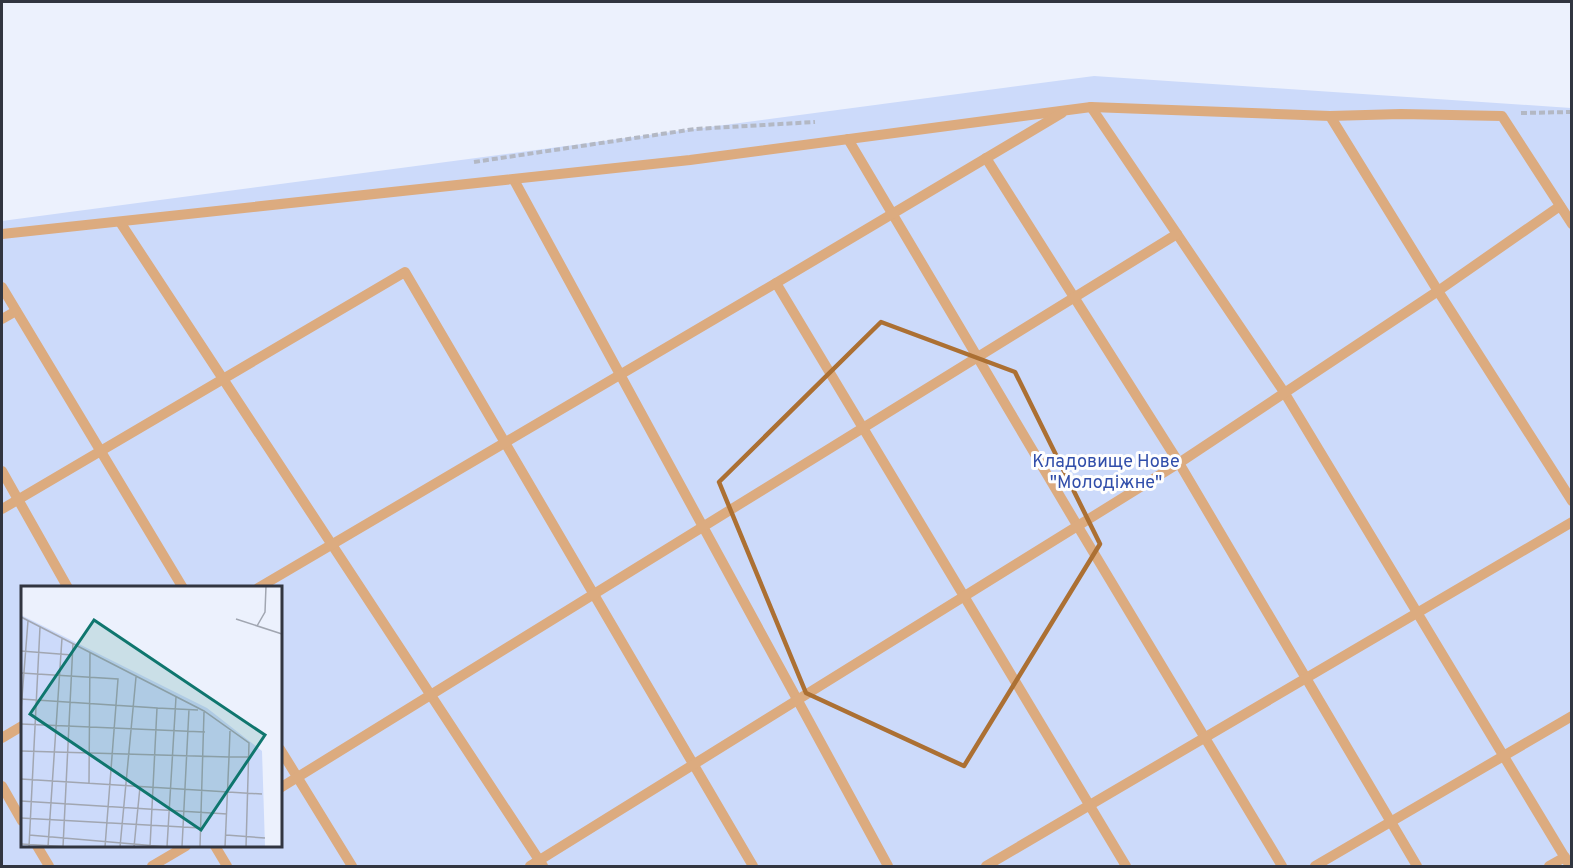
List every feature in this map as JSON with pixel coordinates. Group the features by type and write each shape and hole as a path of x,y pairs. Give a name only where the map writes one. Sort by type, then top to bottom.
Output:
{"lane":[{"path":"1091,107 1284,392 1568,862 1550,867"},
{"path":"2,234 702,159 1091,107 1330,116 1401,114 1502,116 1572,224"},
{"path":"261,586 1067,110"},
{"path":"1330,116 1437,291 1572,501"},
{"path":"848,139 1282,867"},
{"path":"986,158 1179,463 1417,867"},
{"path":"514,180 888,867"},
{"path":"120,222 431,695 538,865 693,765 1179,463 1560,206"},
{"path":"282,787 1177,234"},
{"path":"2,509 405,272 753,867"},
{"path":"776,283 1126,867"},
{"path":"2,287 182,586"},
{"path":"2,319 16,311"},
{"path":"2,471 67,586"},
{"path":"986,867 1572,522"},
{"path":"1315,867 1572,716"},
{"path":"2,738 21,727"},
{"path":"282,752 352,867"},
{"path":"2,786 21,819"},
{"path":"38,847 49,867"},
{"path":"152,867 184,847"},
{"path":"216,847 227,867"},
{"path":"1005,855 1011,867"}],"highlighted area":[{"path":"881,322 1015,372 1100,544 964,766 806,693 719,482"}],"green space":[{"name":"Кладовище Нове \"Молодіжне\"","path":"1094,76 1571,108 1571,866 2,866 2,221"}]}
